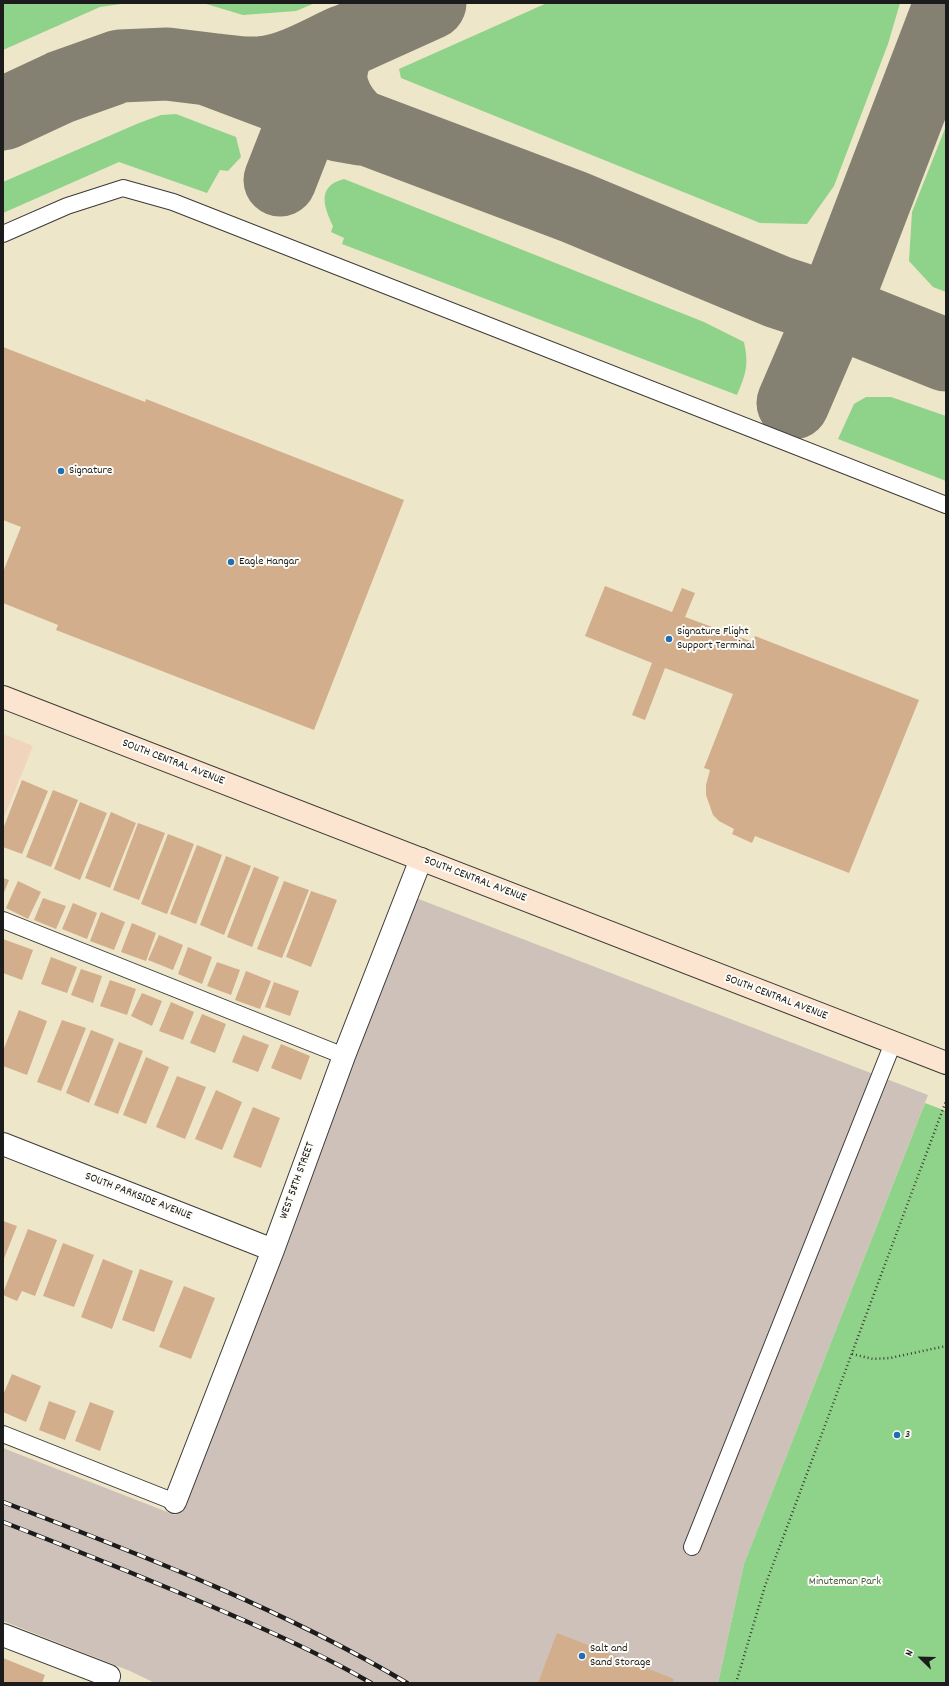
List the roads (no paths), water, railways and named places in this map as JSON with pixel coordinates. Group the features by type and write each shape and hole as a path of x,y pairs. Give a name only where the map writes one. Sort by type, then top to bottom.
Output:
{"main road":[{"name":"SOUTH CENTRAL AVENUE","path":"3,697 946,1064"}],"street":[{"name":"WEST 58TH STREET","path":"175,1502 273,1250 344,1056 421,859"},
{"name":"SOUTH PARKSIDE AVENUE","path":"3,1144 273,1250"},
{"path":"3,1635 107,1680"}],"lane":[{"path":"3,234 67,206 123,188 172,202 946,505"},
{"path":"3,920 344,1056"},
{"path":"692,1547 893,1043"},
{"path":"3,1434 175,1502"}],"railway":[{"path":"3,1502 158,1563 259,1606 359,1656 407,1683"},
{"path":"3,1522 143,1578 282,1637 371,1683"}],"place":[{"name":"Signature","path":"61,471"},
{"name":"Eagle Hangar","path":"231,562"},
{"name":"Signature Flight Support Terminal","path":"669,639"},
{"name":"3","path":"897,1435"},
{"name":"Salt and Sand Storage","path":"582,1656"}],"park label":[{"name":"Minuteman Park","path":"845,1582"}]}
